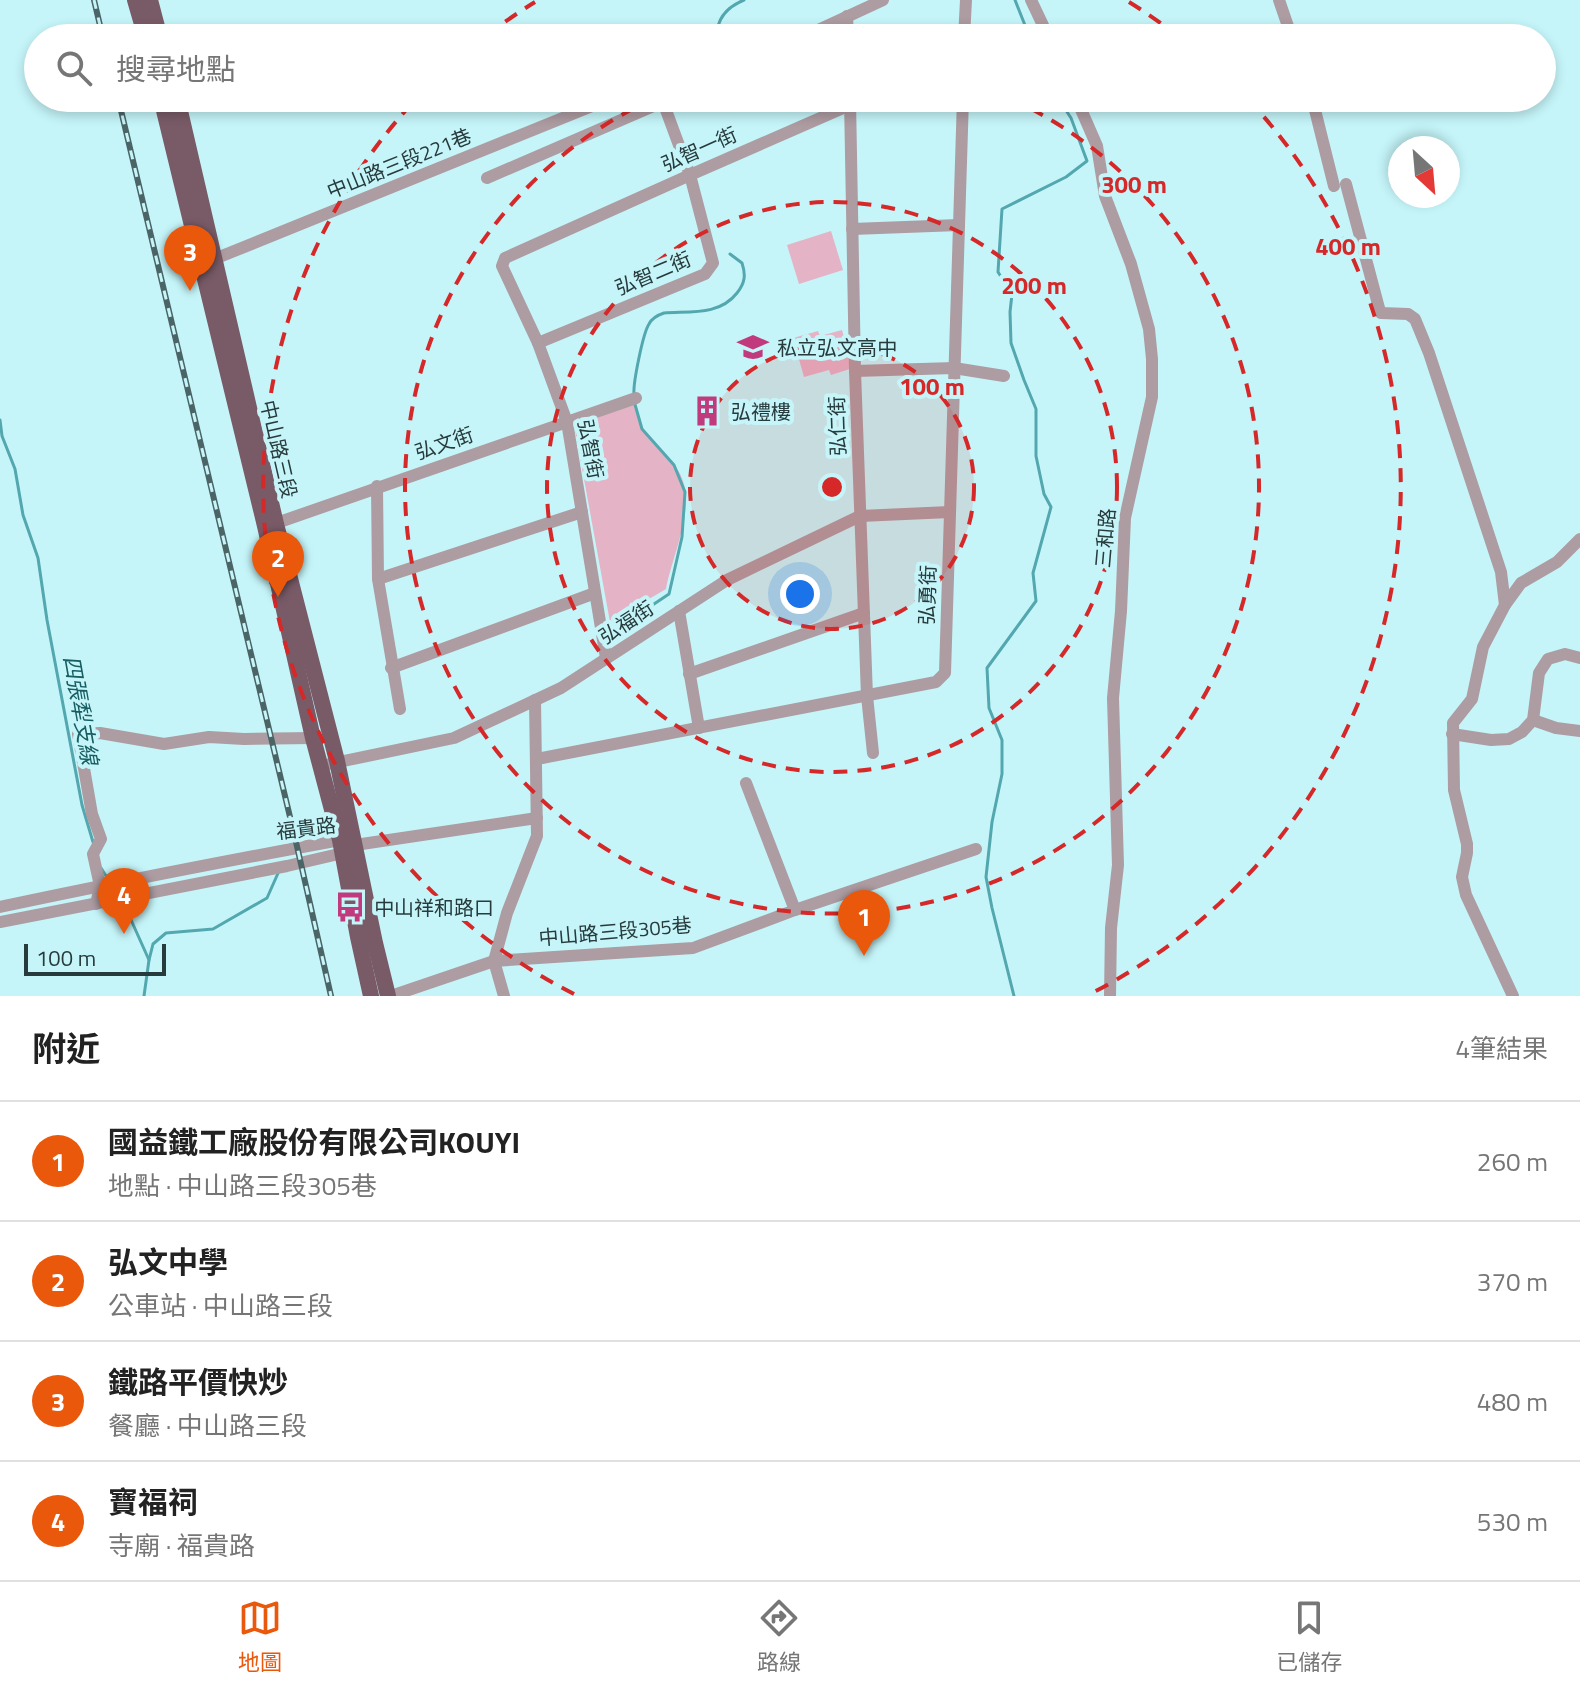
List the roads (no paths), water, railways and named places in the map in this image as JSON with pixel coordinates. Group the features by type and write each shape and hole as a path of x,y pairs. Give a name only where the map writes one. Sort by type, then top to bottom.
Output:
{"main road":[{"path":"135,0 142,24"},
{"path":"150,0 156,24"},
{"name":"中山路三段","path":"165,112 208,262"},
{"name":"中山路三段","path":"180,112 208,262 270,525 313,738 390,996"},
{"name":"中山路三段","path":"270,525 337,761 358,937 371,996"}],"street":[{"path":"830,24 883,0"},
{"path":"965,24 966,0"},
{"path":"1031,0 1042,24"},
{"path":"1279,0 1287,24"},
{"path":"847,16 847,24"},
{"name":"中山路三段221巷","path":"208,262 578,112"},
{"path":"487,178 640,112"},
{"name":"弘智二街","path":"538,343 705,274 713,263 672,112"},
{"name":"弘智一街","path":"505,258 828,112"},
{"name":"弘仁街","path":"850,112 860,516 867,696 873,753"},
{"name":"弘勇街","path":"537,759 936,682 945,673 963,112"},
{"name":"三和路","path":"1082,112 1097,146 1105,196 1131,264 1149,329 1152,359 1152,397 1125,518 1113,698 1118,865 1111,928 1110,996"},
{"path":"1317,112 1381,313 1408,314 1415,319 1429,353 1501,572 1505,605"},
{"path":"852,229 959,225"},
{"name":"弘智街","path":"505,258 502,266 538,343 567,422 606,658"},
{"path":"855,371 954,368 1004,376"},
{"name":"弘文街","path":"270,525 636,398"},
{"path":"377,486 378,579 400,709"},
{"path":"378,579 582,512"},
{"name":"弘福街","path":"320,767 454,738 561,688 727,580 860,516 950,512"},
{"path":"1513,996 1469,903 1462,877 1467,844 1454,790 1453,723 1472,699 1483,647 1505,605 1521,583 1557,562 1580,539"},
{"path":"391,668 595,593"},
{"path":"679,611 699,728"},
{"path":"689,674 864,613"},
{"path":"1452,734 1491,740 1509,739 1522,732 1533,720 1539,673 1548,659 1565,654 1580,658"},
{"path":"504,996 494,961 507,913 537,836 535,700"},
{"path":"1533,720 1556,728 1580,731"},
{"path":"96,904 100,886 96,849 101,839 92,814 78,734 100,733 164,744 209,737 313,738"},
{"path":"746,783 795,910"},
{"path":"346,846 537,818"},
{"name":"福貴路","path":"0,922 287,866 346,846"},
{"name":"福貴路","path":"0,907 119,882 346,846"},
{"name":"中山路三段305巷","path":"390,996 494,961 693,948 976,849"}],"waterway":[{"path":"719,24 732,6 744,0"},
{"path":"1015,0 1024,24"},
{"path":"1014,996 986,877 992,822 1002,774 1002,740 989,708 987,668 1036,601 1033,573 1051,507 1044,494 1036,456 1036,409 1011,343 1012,294 998,272 1002,209 1066,177 1087,161 1067,112"},
{"path":"634,394 641,347 652,320 664,313 694,312 722,306 740,289 744,279 742,263 730,254"},
{"path":"627,622 669,594 682,537 685,492 674,465 642,429 634,401"},
{"name":"四張犁支線","path":"0,420 2,436 15,469 23,515 38,558 82,805 93,842"},
{"name":"四張犁支線","path":"101,868 110,882"},
{"path":"149,960 153,944 166,933 213,929 267,898 279,871"},
{"name":"四張犁支線","path":"123,902 149,960 144,996"}],"railway":[{"path":"94,0 100,24"},
{"path":"121,112 331,996"}],"place":[{"name":"鐵路平價快炒","path":"190,291"},
{"name":"私立弘文高中","path":"753,347"},
{"name":"弘禮樓","path":"707,411"},
{"name":"弘文中學","path":"278,597"},
{"name":"中山祥和路口","path":"350,907"},
{"name":"寶福祠","path":"124,934"},
{"name":"國益鐵工廠股份有限公司KOUYI","path":"864,956"}]}
